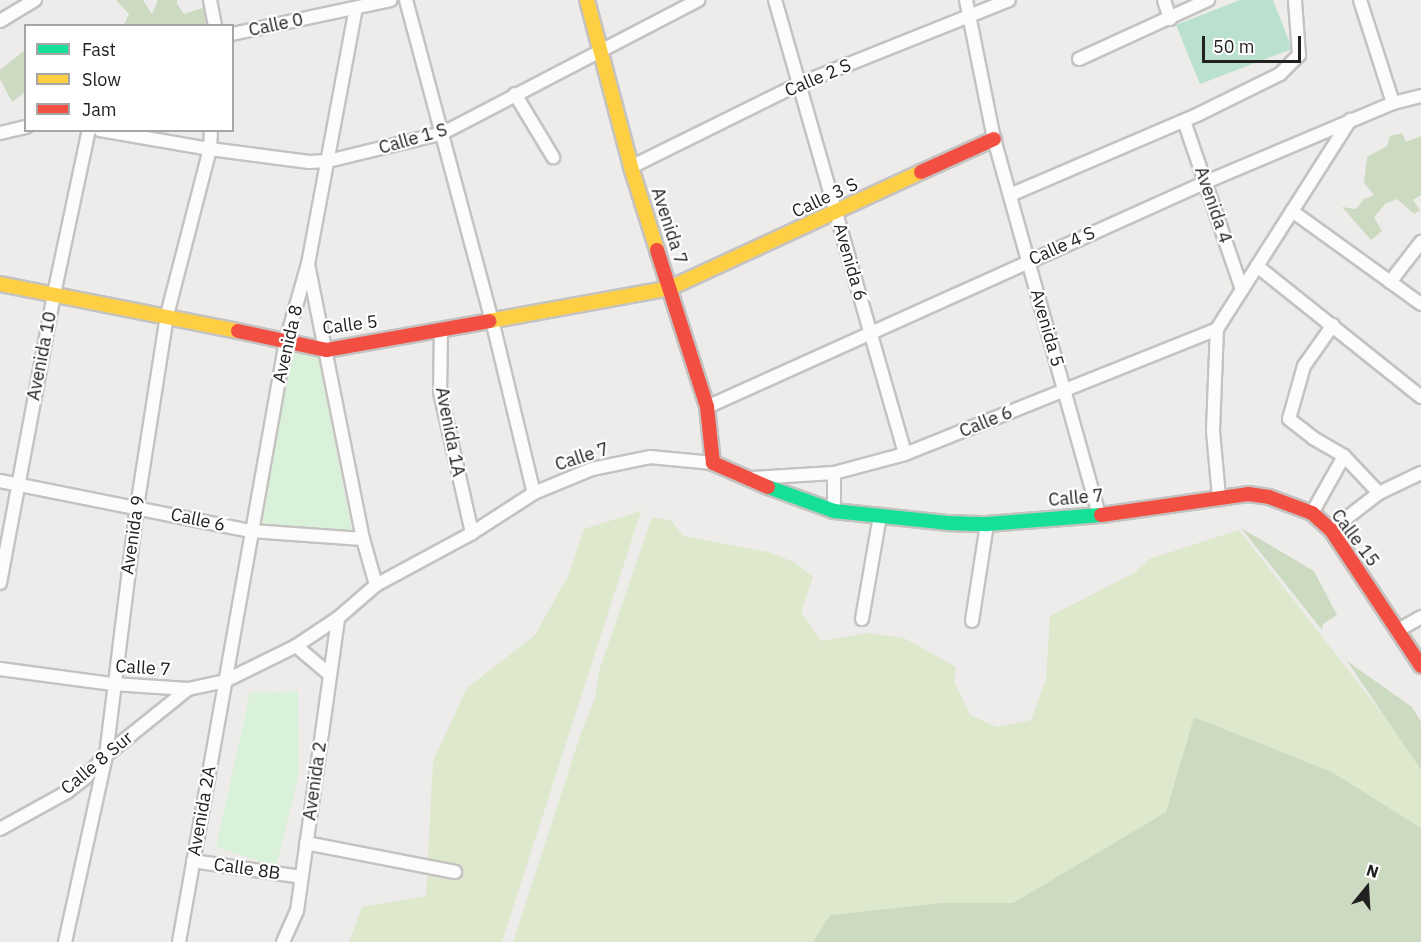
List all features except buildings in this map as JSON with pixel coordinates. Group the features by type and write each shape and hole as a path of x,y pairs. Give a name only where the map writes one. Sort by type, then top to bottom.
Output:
{"main road":[{"name":"Avenida 7","path":"587,0 631,167 707,407 713,462"},
{"name":"Calle 3 S","path":"670,288 994,139"},
{"name":"Calle 5","path":"0,284 167,315 327,350 670,288"},
{"name":"Calle 7","path":"713,462 746,478 834,511 987,524 1099,515 1219,497"},
{"name":"Calle 15","path":"1219,497 1260,495 1312,513 1331,530 1421,666"}],"street":[{"path":"0,21 35,0"},
{"path":"210,0 215,24"},
{"name":"Calle 0","path":"234,34 390,0"},
{"path":"406,0 492,320 534,493"},
{"name":"Calle 1 S","path":"112,132 210,149 309,162 328,161 443,133 600,49 698,0"},
{"name":"Avenida 6","path":"775,0 905,454"},
{"name":"Avenida 5","path":"966,0 994,139 1099,515"},
{"name":"Calle 2 S","path":"631,167 799,84 1009,0"},
{"path":"1164,0 1170,19"},
{"path":"1079,59 1209,0"},
{"path":"1010,195 1184,121 1280,74 1294,63 1299,55 1295,0"},
{"path":"1360,0 1393,103"},
{"name":"Avenida 8","path":"225,681 286,341 308,264 356,8"},
{"path":"515,94 553,157"},
{"name":"Calle 4 S","path":"707,407 1206,182 1350,120 1393,103 1421,96"},
{"path":"1219,497 1213,431 1217,329 1350,120"},
{"name":"Avenida 4","path":"1184,121 1242,289"},
{"path":"0,133 24,127"},
{"name":"Avenida 10","path":"0,583 54,294 89,132"},
{"name":"Avenida 9","path":"65,942 106,754 137,507 167,315 210,149 211,132"},
{"path":"1292,212 1421,304"},
{"path":"1390,282 1421,242"},
{"path":"308,264 363,539 376,585"},
{"path":"1257,266 1421,397"},
{"path":"1333,326 1304,366 1288,419 1313,438 1344,456 1379,493"},
{"name":"Calle 6","path":"746,478 834,473 905,454 1217,329"},
{"name":"Avenida 1A","path":"441,330 440,392 472,533"},
{"path":"1312,513 1344,456"},
{"name":"Calle 7","path":"0,669 113,684 188,689 225,681 296,646 338,618 376,585 472,533 534,493 592,470 650,457 713,462"},
{"path":"834,473 834,511"},
{"path":"1331,530 1379,493 1420,475"},
{"name":"Calle 6","path":"0,481 251,531 363,539"},
{"path":"862,619 880,516"},
{"path":"972,621 987,524"},
{"path":"1397,631 1421,617"},
{"name":"Avenida 2","path":"283,942 297,911 338,618"},
{"path":"296,646 329,674"},
{"name":"Avenida 2A","path":"179,942 225,681"},
{"name":"Calle 8 Sur","path":"0,829 67,792 86,777 106,754 188,689"},
{"path":"306,843 455,872"},
{"name":"Calle 8B","path":"193,861 301,877"}],"green space":[{"path":"116,0 143,0 152,14 158,0 177,0 184,14 203,8 207,24 124,24 129,14"},
{"path":"1240,0 1273,0 1292,49 1200,84 1176,25"},
{"path":"24,51 24,93 12,102 0,79 0,70"},
{"path":"1402,133 1406,142 1421,136 1421,195 1413,200 1420,210 1414,214 1397,199 1385,204 1374,217 1382,231 1371,240 1342,207 1356,209 1364,199 1374,195 1364,183 1367,157 1387,146 1390,136"},
{"path":"288,346 318,353 352,532 255,527"},
{"path":"641,511 502,942 349,942 362,907 426,896 433,761 467,688 535,635 568,576 584,529"},
{"path":"652,517 672,521 683,536 768,552 794,562 813,577 801,612 821,641 867,633 904,638 956,667 954,681 970,715 997,727 1031,720 1046,679 1050,616 1134,573 1149,559 1239,530 1387,720 1421,770 1421,828 1332,772 1194,717 1166,812 1013,903 941,903 830,915 813,942 513,942 581,733 595,698 599,671"},
{"path":"1241,528 1314,571 1337,615 1323,624 1322,630"},
{"path":"1347,661 1412,707 1421,722 1421,770"},
{"path":"298,691 299,773 276,867 216,847 250,693"},
{"path":"1194,717 1332,772 1421,828 1421,942 813,942 830,915 941,903 1013,903 1166,812"}],"traffic: fast":[{"path":"768,487 834,511 949,523 987,524 1101,515"}],"traffic: slow":[{"path":"587,0 631,167 657,250"},
{"path":"489,321 670,288 921,172"},
{"path":"0,284 238,331"}],"traffic: jam":[{"path":"921,172 994,139"},
{"path":"657,250 707,407 713,463 768,487"},
{"path":"238,331 327,350 489,321"},
{"path":"1101,515 1248,494 1269,497 1312,513 1331,530 1421,666"}]}
